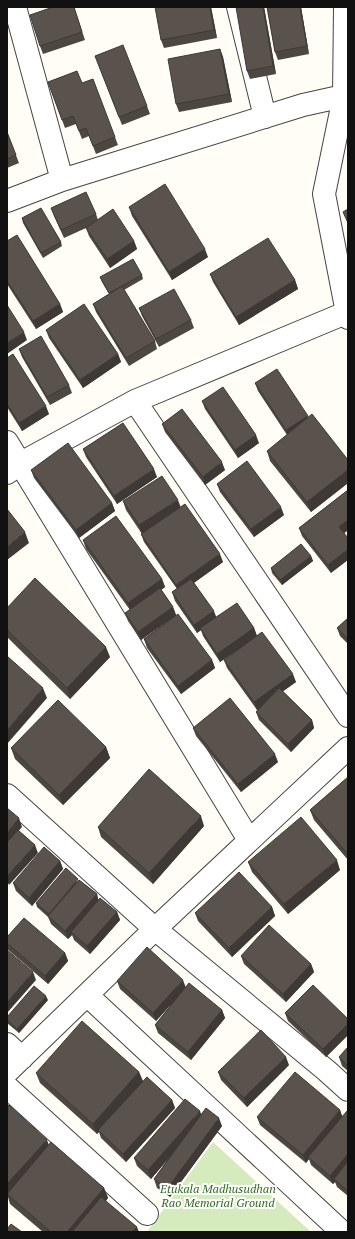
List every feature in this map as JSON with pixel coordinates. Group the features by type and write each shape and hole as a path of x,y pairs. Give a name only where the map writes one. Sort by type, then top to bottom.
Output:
{"street":[{"path":"15,7 62,180"},
{"path":"238,7 265,117"},
{"path":"14,468 135,401 348,314 324,194 346,96 345,7"},
{"path":"7,201 62,180 303,105 346,96"},
{"path":"135,401 348,716"},
{"path":"7,442 14,468 249,840"},
{"path":"12,1058 87,995 249,840 348,748"},
{"path":"7,795 155,929 337,1067 348,1090"},
{"path":"87,995 342,1232"},
{"path":"7,1087 147,1214"}],"green space":[{"name":"Etukala Madhusudhan Rao Memorial Ground","path":"213,1142 311,1232 147,1232"}],"building":[{"path":"53,7 74,7 82,32 40,46 30,15"},
{"path":"155,7 210,7 214,30 161,40"},
{"path":"236,7 263,7 273,66 247,71"},
{"path":"267,7 300,7 307,46 275,52"},
{"path":"123,45 147,106 119,117 95,56"},
{"path":"220,49 229,94 176,104 168,59"},
{"path":"77,71 82,83 93,79 115,137 93,146 86,128 79,131 73,116 62,120 48,82"},
{"path":"7,132 16,155 7,159"},
{"path":"165,184 205,249 169,272 129,207"},
{"path":"86,192 96,214 61,230 51,208"},
{"path":"41,208 61,242 41,253 22,218"},
{"path":"113,209 134,241 107,259 86,228"},
{"path":"348,209 348,223 343,212"},
{"path":"17,235 60,304 33,321 7,281 7,241"},
{"path":"268,238 295,280 236,317 210,274"},
{"path":"133,259 142,275 109,293 100,277"},
{"path":"122,286 155,341 126,358 93,304"},
{"path":"174,289 191,320 156,339 139,308"},
{"path":"84,304 118,354 80,380 46,330"},
{"path":"7,305 24,332 7,343"},
{"path":"41,336 69,385 47,397 19,349"},
{"path":"13,354 46,406 19,423 7,404 7,358"},
{"path":"277,369 308,416 286,430 255,383"},
{"path":"223,387 256,435 235,450 202,401"},
{"path":"182,409 222,462 203,477 162,424"},
{"path":"312,414 348,460 348,470 307,502 267,451"},
{"path":"123,423 154,469 114,496 83,449"},
{"path":"68,443 112,503 76,530 31,470"},
{"path":"247,461 281,507 251,529 217,484"},
{"path":"162,476 178,500 139,525 123,501"},
{"path":"348,490 348,520 339,527 348,538 348,549 328,565 299,528"},
{"path":"185,504 220,554 176,585 141,534"},
{"path":"7,509 25,532 7,547"},
{"path":"116,516 162,579 128,603 83,540"},
{"path":"301,544 311,556 280,580 271,568"},
{"path":"35,578 106,647 67,688 7,630 7,608"},
{"path":"191,579 214,611 194,625 172,592"},
{"path":"160,588 173,607 138,632 125,613"},
{"path":"237,603 254,628 217,654 200,628"},
{"path":"178,614 212,660 178,686 144,639"},
{"path":"348,618 348,639 337,628"},
{"path":"262,632 293,674 254,702 224,660"},
{"path":"7,656 43,688 7,730"},
{"path":"279,688 312,720 288,744 256,712"},
{"path":"230,698 275,754 238,784 193,728"},
{"path":"58,700 106,747 59,795 11,748"},
{"path":"149,769 201,816 149,873 98,827"},
{"path":"348,777 348,851 346,852 310,810"},
{"path":"7,808 19,818 7,833"},
{"path":"301,817 337,860 284,904 248,862"},
{"path":"18,830 35,845 7,876 7,842"},
{"path":"44,847 60,861 29,898 13,883"},
{"path":"66,868 78,879 49,914 36,903"},
{"path":"239,872 272,907 229,948 195,913"},
{"path":"79,880 97,894 65,931 48,916"},
{"path":"100,898 117,912 87,946 71,932"},
{"path":"24,918 65,953 45,976 7,943 7,937"},
{"path":"269,925 311,964 283,994 241,956"},
{"path":"147,947 183,980 153,1013 117,981"},
{"path":"7,950 33,972 7,1002"},
{"path":"189,983 222,1010 188,1052 155,1025"},
{"path":"313,985 348,1019 348,1024 323,1049 285,1013"},
{"path":"34,986 46,996 17,1029 7,1020 7,1017"},
{"path":"82,1021 139,1072 93,1124 36,1073"},
{"path":"261,1030 286,1057 244,1098 218,1072"},
{"path":"348,1047 348,1066 339,1057"},
{"path":"295,1072 340,1110 303,1155 257,1117"},
{"path":"147,1077 172,1100 123,1154 98,1130"},
{"path":"185,1099 200,1111 148,1170 134,1158"},
{"path":"9,1105 47,1140 7,1184 7,1107"},
{"path":"206,1108 219,1118 167,1189 154,1179"},
{"path":"347,1111 348,1154 330,1176 308,1157"},
{"path":"51,1142 104,1188 67,1232 51,1232 7,1194"},
{"path":"348,1161 348,1191 334,1179"},
{"path":"101,1197 137,1227 132,1232 72,1232"},
{"path":"11,1224 22,1232 7,1232 7,1229"}]}
